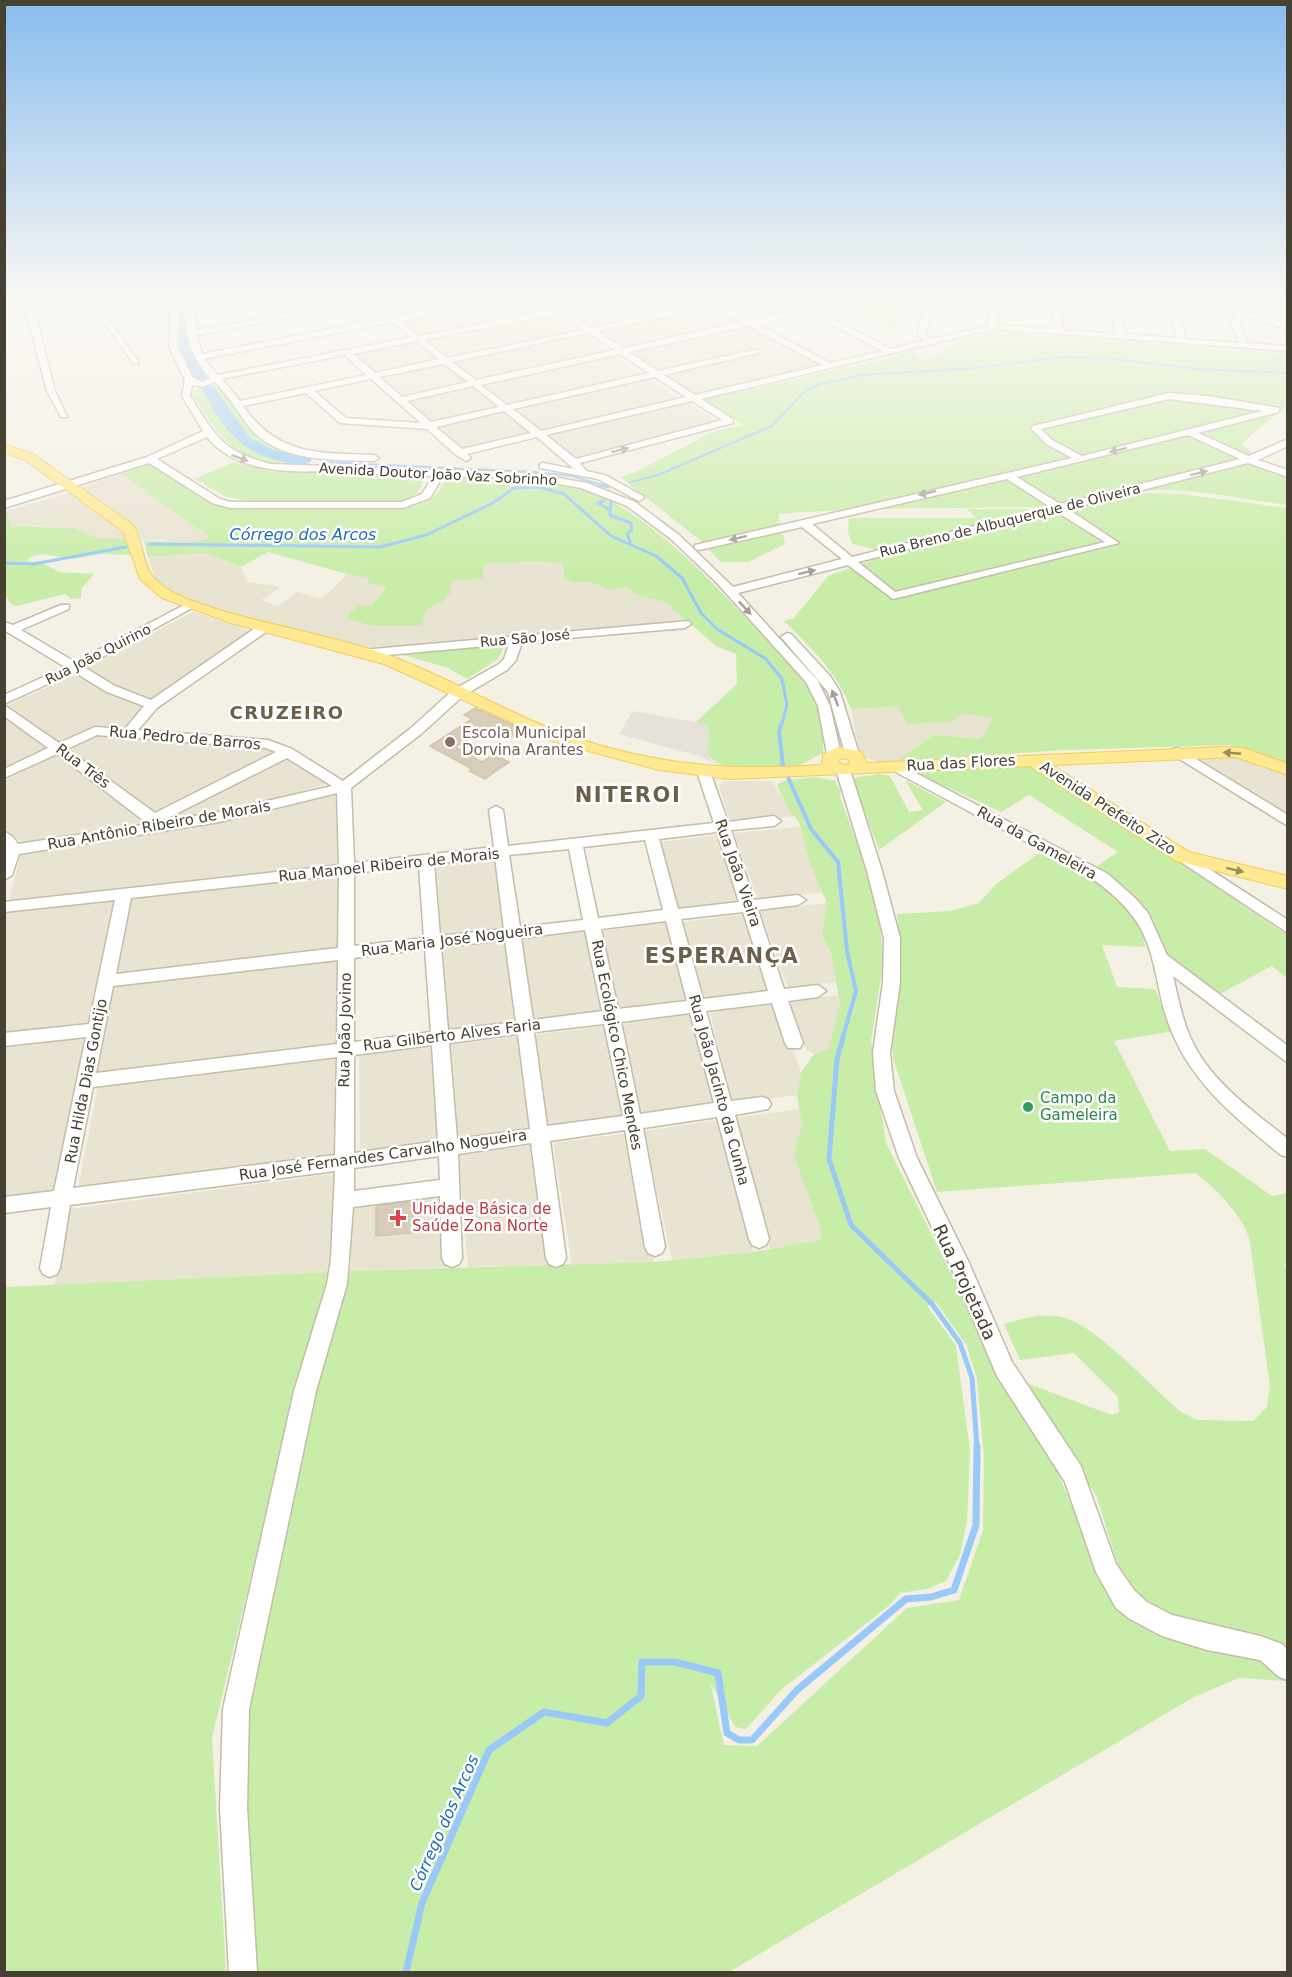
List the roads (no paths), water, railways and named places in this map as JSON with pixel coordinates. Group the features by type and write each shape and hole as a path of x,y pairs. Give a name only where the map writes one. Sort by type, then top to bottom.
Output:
{"main road":[{"path":"6,452 29,457 128,528 135,539 149,583 162,593 190,606 262,629 366,653 422,673 458,693 562,739 627,757 704,772 760,774 794,771 844,761 893,766"},
{"name":"Rua das Flores","path":"893,766 1178,752 1238,752 1287,770"},
{"name":"Avenida Prefeito Zizo","path":"1032,760 1183,856 1287,883"}],"street":[{"path":"52,393 64,415"},
{"path":"166,453 219,448 186,396 190,393"},
{"name":"Avenida Doutor João Vaz Sobrinho","path":"230,393 260,433 269,440 312,453 385,459"},
{"path":"238,404 287,393"},
{"path":"312,393 343,421 428,426 571,393"},
{"path":"392,393 469,462"},
{"path":"399,400 429,393"},
{"path":"487,393 574,462 581,471"},
{"path":"574,462 722,424 681,393"},
{"path":"459,453 707,393"},
{"path":"1081,459 1048,440 1037,432 1036,428 1044,424 1169,396 1208,399 1287,412"},
{"path":"699,547 1081,459 1276,410"},
{"path":"4,505 71,486 150,459 209,432"},
{"path":"1189,432 1249,460 1287,474"},
{"name":"Rua Breno de Albuquerque de Oliveira","path":"735,590 1249,460 1287,442"},
{"name":"Avenida Doutor João Vaz Sobrinho","path":"219,448 253,463 294,468 440,466 559,479 620,498 644,512 675,537 735,590 826,679 834,692 844,761"},
{"path":"294,468 312,462 312,453"},
{"path":"150,459 216,501 230,505 403,505 426,496 440,466"},
{"name":"Avenida Doutor João Vaz Sobrinho","path":"440,466 469,462 539,465 581,471 616,483 642,500 699,547 820,693 844,761"},
{"path":"804,523 893,596 1114,543 1007,475"},
{"path":"598,490 610,489 616,483"},
{"name":"Rua João Quirino","path":"4,700 73,668 190,606"},
{"path":"8,628 64,607"},
{"name":"Rua São José","path":"366,653 685,624"},
{"path":"8,628 111,689 152,705"},
{"path":"130,732 152,705 262,629"},
{"name":"Rua Antônio Ribeiro de Morais","path":"8,850 155,823 263,808 344,787 416,731 458,693 503,667 510,660 517,639"},
{"name":"Rua Três","path":"4,709 155,823"},
{"name":"Rua Pedro de Barros","path":"58,748 88,733 130,732 257,742 287,752 344,787"},
{"path":"4,774 58,748"},
{"path":"155,823 287,752"},
{"path":"1178,752 1287,822"},
{"name":"Rua Projetada","path":"844,761 888,917 893,946 893,966 880,1049 885,1090 908,1162 957,1260 1011,1381 1074,1476 1086,1502 1107,1569 1124,1598 1145,1615 1167,1625 1272,1653 1287,1668"},
{"name":"Rua da Gameleira","path":"893,766 1092,871 1115,888 1143,918 1160,958 1176,1023 1186,1046 1222,1094 1287,1150"},
{"name":"Rua João Vieira","path":"704,772 780,995 794,1043"},
{"name":"Rua João Jovino","path":"243,1972 232,1803 232,1750 236,1709 305,1391 337,1284 344,1200 347,869 344,787"},
{"path":"496,810 556,1258"},
{"name":"Rua Manoel Ribeiro de Morais","path":"4,908 774,821"},
{"path":"4,836 10,840 4,875"},
{"name":"Rua João Jacinto da Cunha","path":"651,836 759,1239"},
{"name":"Rua Ecológico Chico Mendes","path":"575,844 633,1121 655,1247"},
{"path":"1183,856 1287,928"},
{"path":"426,861 448,1146 452,1258"},
{"name":"Rua Hilda Dias Gontijo","path":"50,1268 62,1197 124,894"},
{"name":"Rua Maria José Nogueira","path":"106,981 798,900"},
{"path":"1160,958 1287,1056"},
{"name":"Rua Gilberto Alves Faria","path":"87,1080 818,990"},
{"path":"4,1040 97,1029"},
{"name":"Rua José Fernandes Carvalho Nogueira","path":"4,1205 344,1162 762,1104"},
{"path":"344,1200 449,1187"}],"waterway":[{"path":"211,393 245,441 268,454 304,460"},
{"path":"631,482 658,475 772,426 803,393"},
{"path":"322,462 534,472 572,476 605,486"},
{"path":"600,485 608,487"},
{"name":"Córrego dos Arcos","path":"149,544 380,547 426,535 493,503 514,488 539,487 564,494 611,536 656,556 682,578 701,613 717,629 766,659 782,679 787,705 781,727"},
{"path":"610,510 612,497"},
{"path":"603,501 598,503 610,510"},
{"path":"610,510 610,515 631,523 632,530 627,534 630,542"},
{"name":"Córrego dos Arcos","path":"4,563 33,564 126,547"},
{"name":"Córrego dos Arcos","path":"781,725 779,732 783,766 811,829 838,862 847,951 856,991 842,1040"},
{"name":"Córrego dos Arcos","path":"843,1038 837,1059 829,1159 851,1225 932,1304 960,1343 972,1378 977,1447"},
{"name":"Córrego dos Arcos","path":"406,1972 422,1903 489,1750 544,1712 607,1723 641,1696 642,1662 675,1662 718,1673 727,1733 739,1740 752,1740 797,1690 906,1599 931,1597 954,1590 976,1525 977,1447"}],"place":[{"name":"Escola Municipal Dorvina Arantes","path":"450,742"},
{"name":"Campo da Gameleira","path":"1028,1107"},
{"name":"Unidade Básica de Saúde Zona Norte","path":"398,1218"}],"district":[{"name":"CRUZEIRO","path":"287,712"},
{"name":"NITEROI","path":"628,795"},
{"name":"ESPERANÇA","path":"722,956"}]}
